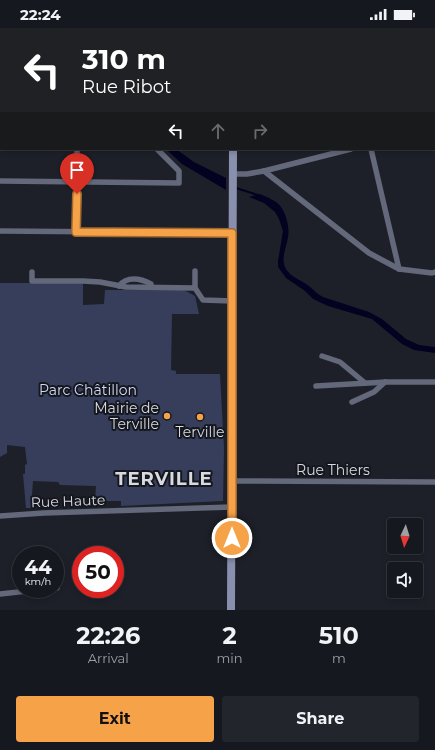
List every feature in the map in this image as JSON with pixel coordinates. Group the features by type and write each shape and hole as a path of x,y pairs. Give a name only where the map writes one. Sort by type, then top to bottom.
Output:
{"main road":[{"path":"231,610 233,150"}],"street":[{"path":"76,232 77,150"},
{"path":"0,181 178,183 179,171 157,150"},
{"path":"232,174 247,174 264,171 347,150"},
{"path":"371,150 399,269"},
{"path":"264,171 369,253 399,269 432,273 435,272"},
{"path":"0,231 232,233"},
{"path":"195,271 195,288 203,300 232,301"},
{"path":"32,272 32,281 89,281 119,286 195,288"},
{"path":"322,356 340,362 365,383"},
{"path":"352,402 374,392 386,382"},
{"path":"316,386 386,382 435,382"},
{"name":"Rue Thiers","path":"232,481 435,482"},
{"name":"Rue Haute","path":"0,516 44,513 232,507"},
{"path":"0,594 12,593"}],"green space":[{"name":"Parc Châtillon","path":"0,283 83,283 83,305 104,304 105,290 184,290 195,296 199,314 172,314 171,370 176,371 176,374 220,374 224,448 223,501 121,506 121,501 95,501 96,486 60,485 58,482 33,481 31,508 26,508 23,474 25,474 25,465 27,464 25,447 7,445 7,453 0,457"}],"shaded area":[{"path":"167,150 177,150 194,162 226,178 226,190 182,164"},
{"path":"260,194 272,199 281,207 287,221 288,233 284,254 284,264 288,272 323,297 369,312 382,319 406,339 419,345 435,347 435,353 414,350 402,344 372,319 328,306 313,299 305,291 286,278 278,267 283,231 279,219 275,212 264,203 249,197"}],"waterway":[{"path":"236,188 258,195"}],"place":[{"name":"Mairie de Terville","path":"167,416"},
{"name":"Terville","path":"200,417"}],"district":[{"name":"TERVILLE","path":"164,479"}],"route":[{"path":"77,194 76,232 232,233 232,538"}]}
